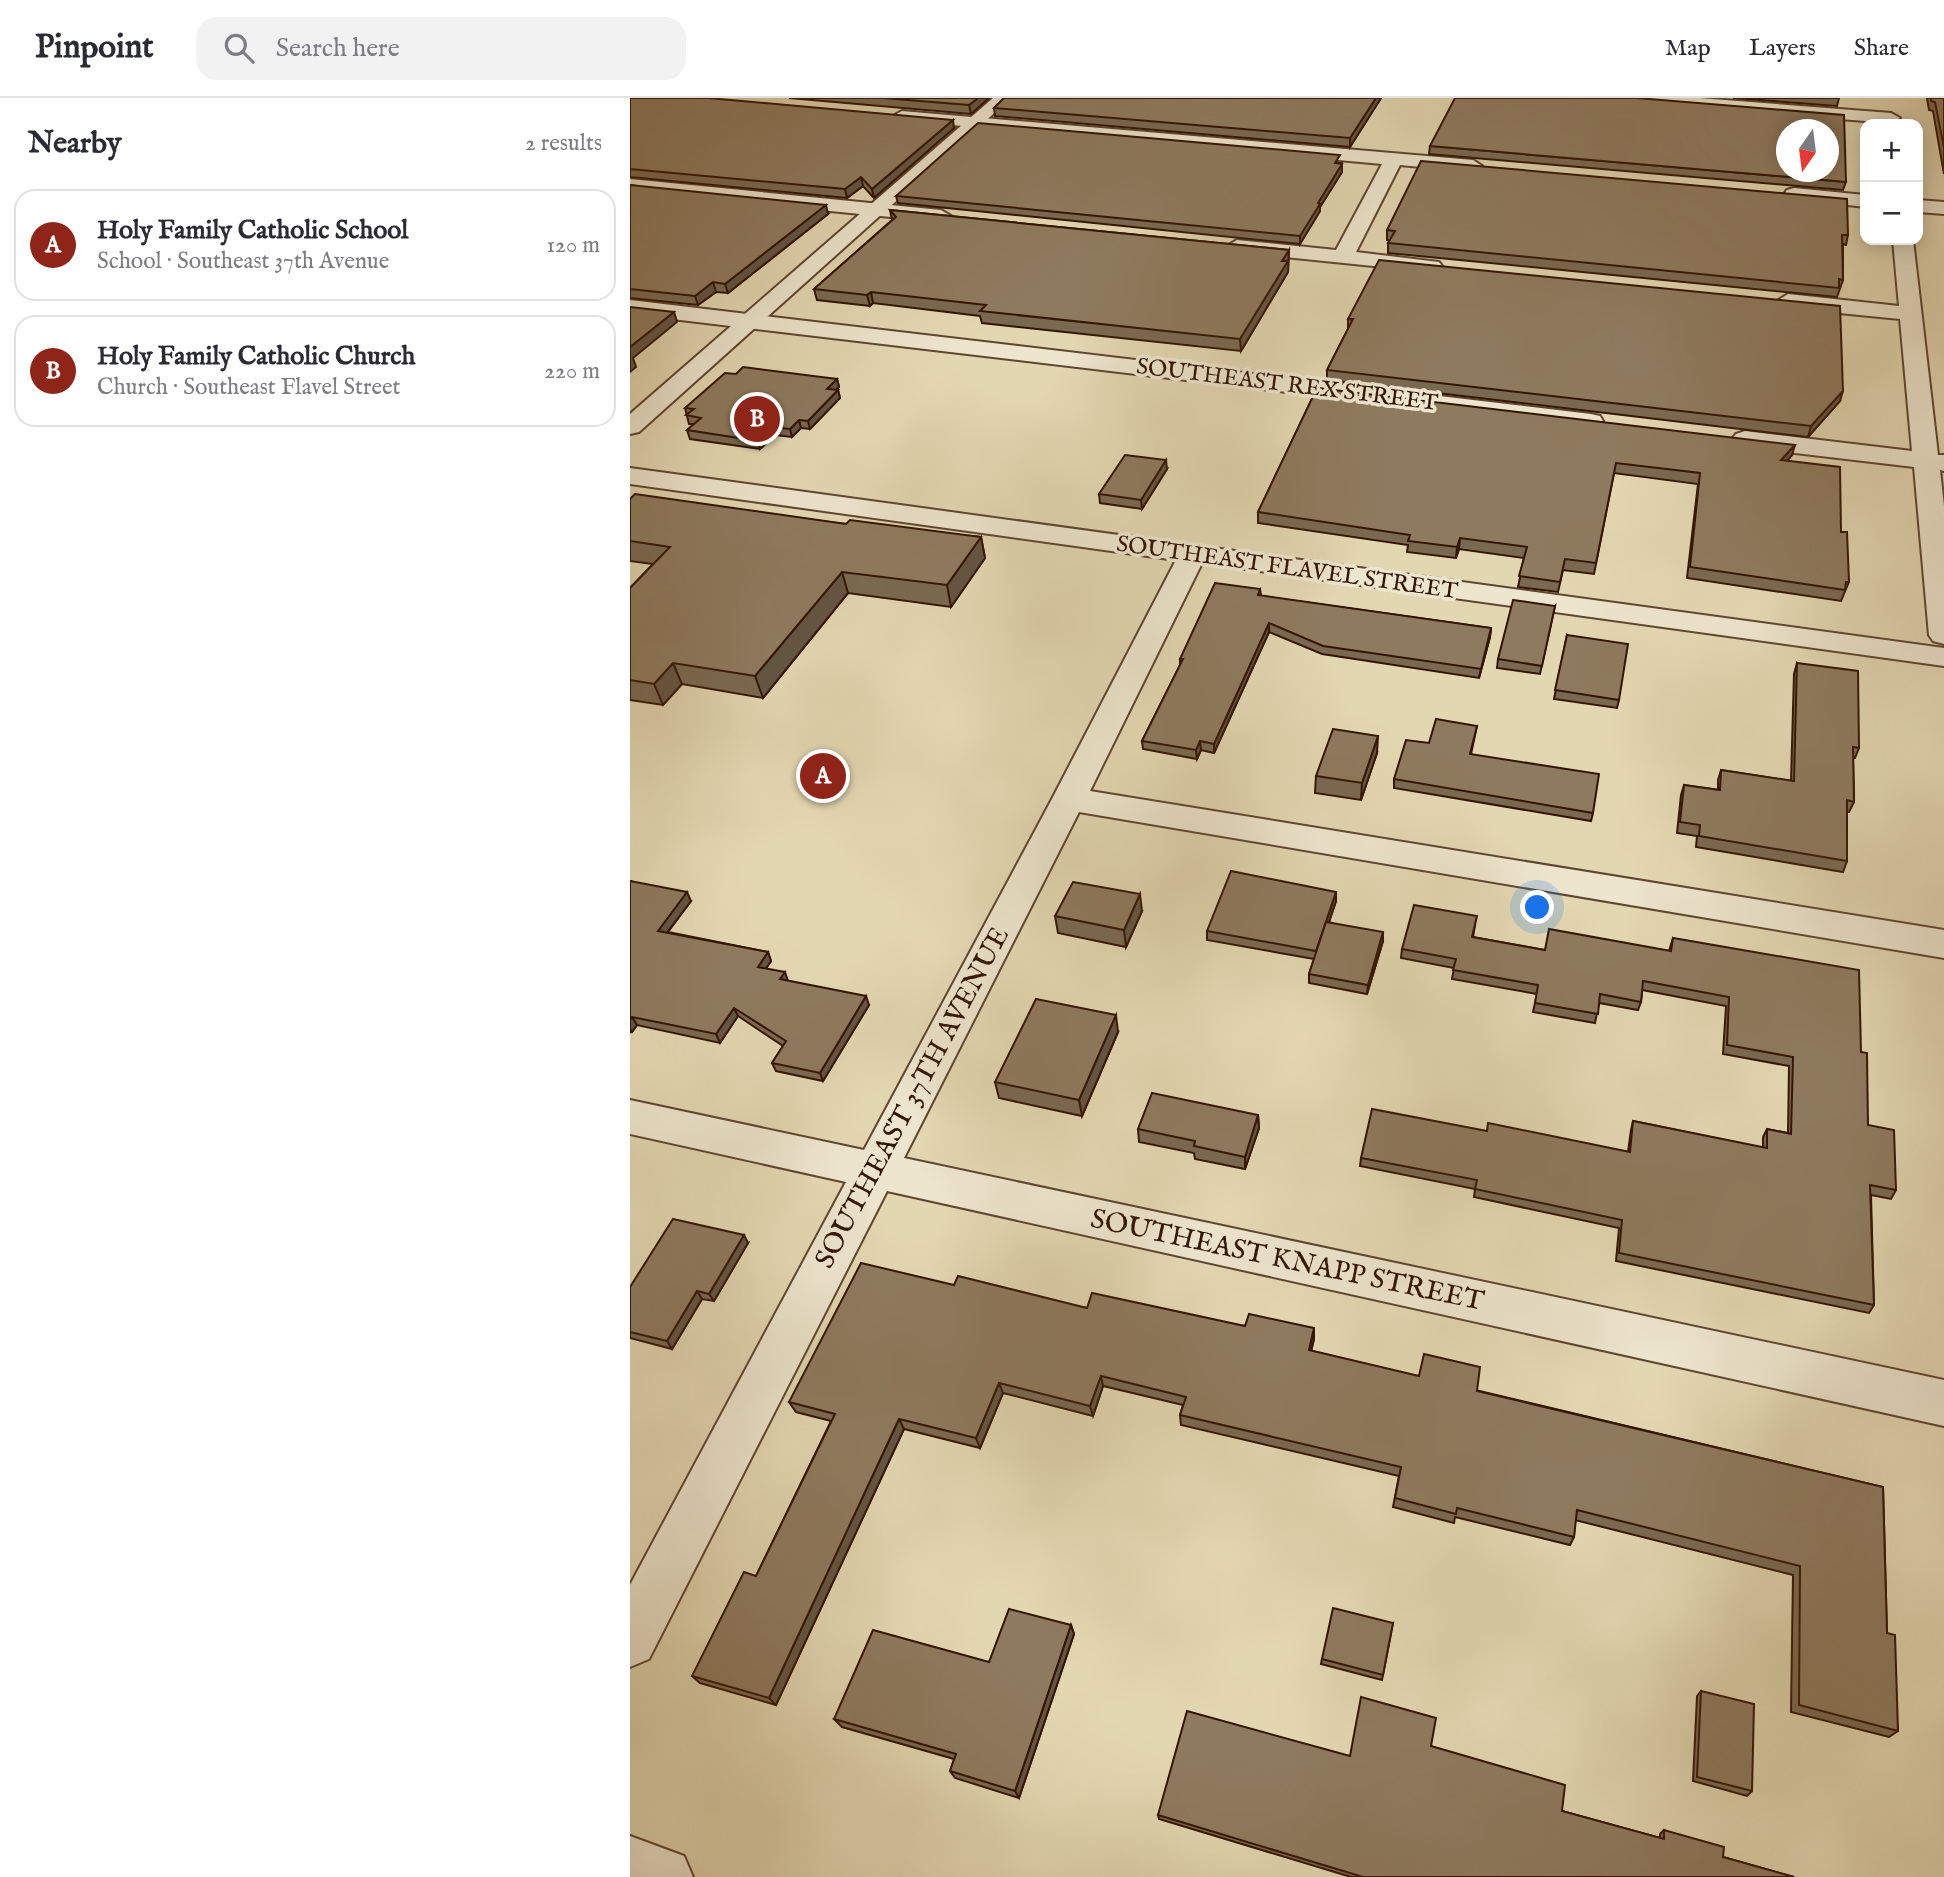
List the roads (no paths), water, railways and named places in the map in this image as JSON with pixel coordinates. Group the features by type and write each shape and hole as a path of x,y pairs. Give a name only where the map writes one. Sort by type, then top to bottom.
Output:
{"street":[{"path":"630,428 1003,98"},
{"path":"1634,98 1869,119"},
{"path":"1889,98 1891,119"},
{"path":"880,114 1491,167"},
{"path":"1343,257 1394,159"},
{"path":"630,185 960,218"},
{"path":"1782,193 1860,201"},
{"path":"1923,206 1944,208"},
{"path":"1220,244 1455,268"},
{"path":"1904,245 1911,314 1935,462 1944,635"},
{"path":"1774,300 1911,314"},
{"name":"SOUTHEAST REX STREET","path":"630,307 1620,424"},
{"path":"1718,436 1935,462"},
{"name":"SOUTHEAST FLAVEL STREET","path":"630,476 1944,657"},
{"name":"SOUTHEAST 37TH AVENUE","path":"630,1640 1069,799 1192,555"},
{"path":"1069,799 1944,944"},
{"name":"SOUTHEAST KNAPP STREET","path":"630,1117 1944,1403"},
{"path":"630,1866 663,1877"}],"place":[{"name":"Holy Family Catholic Church","path":"757,419"},
{"name":"Holy Family Catholic School","path":"823,776"}]}
